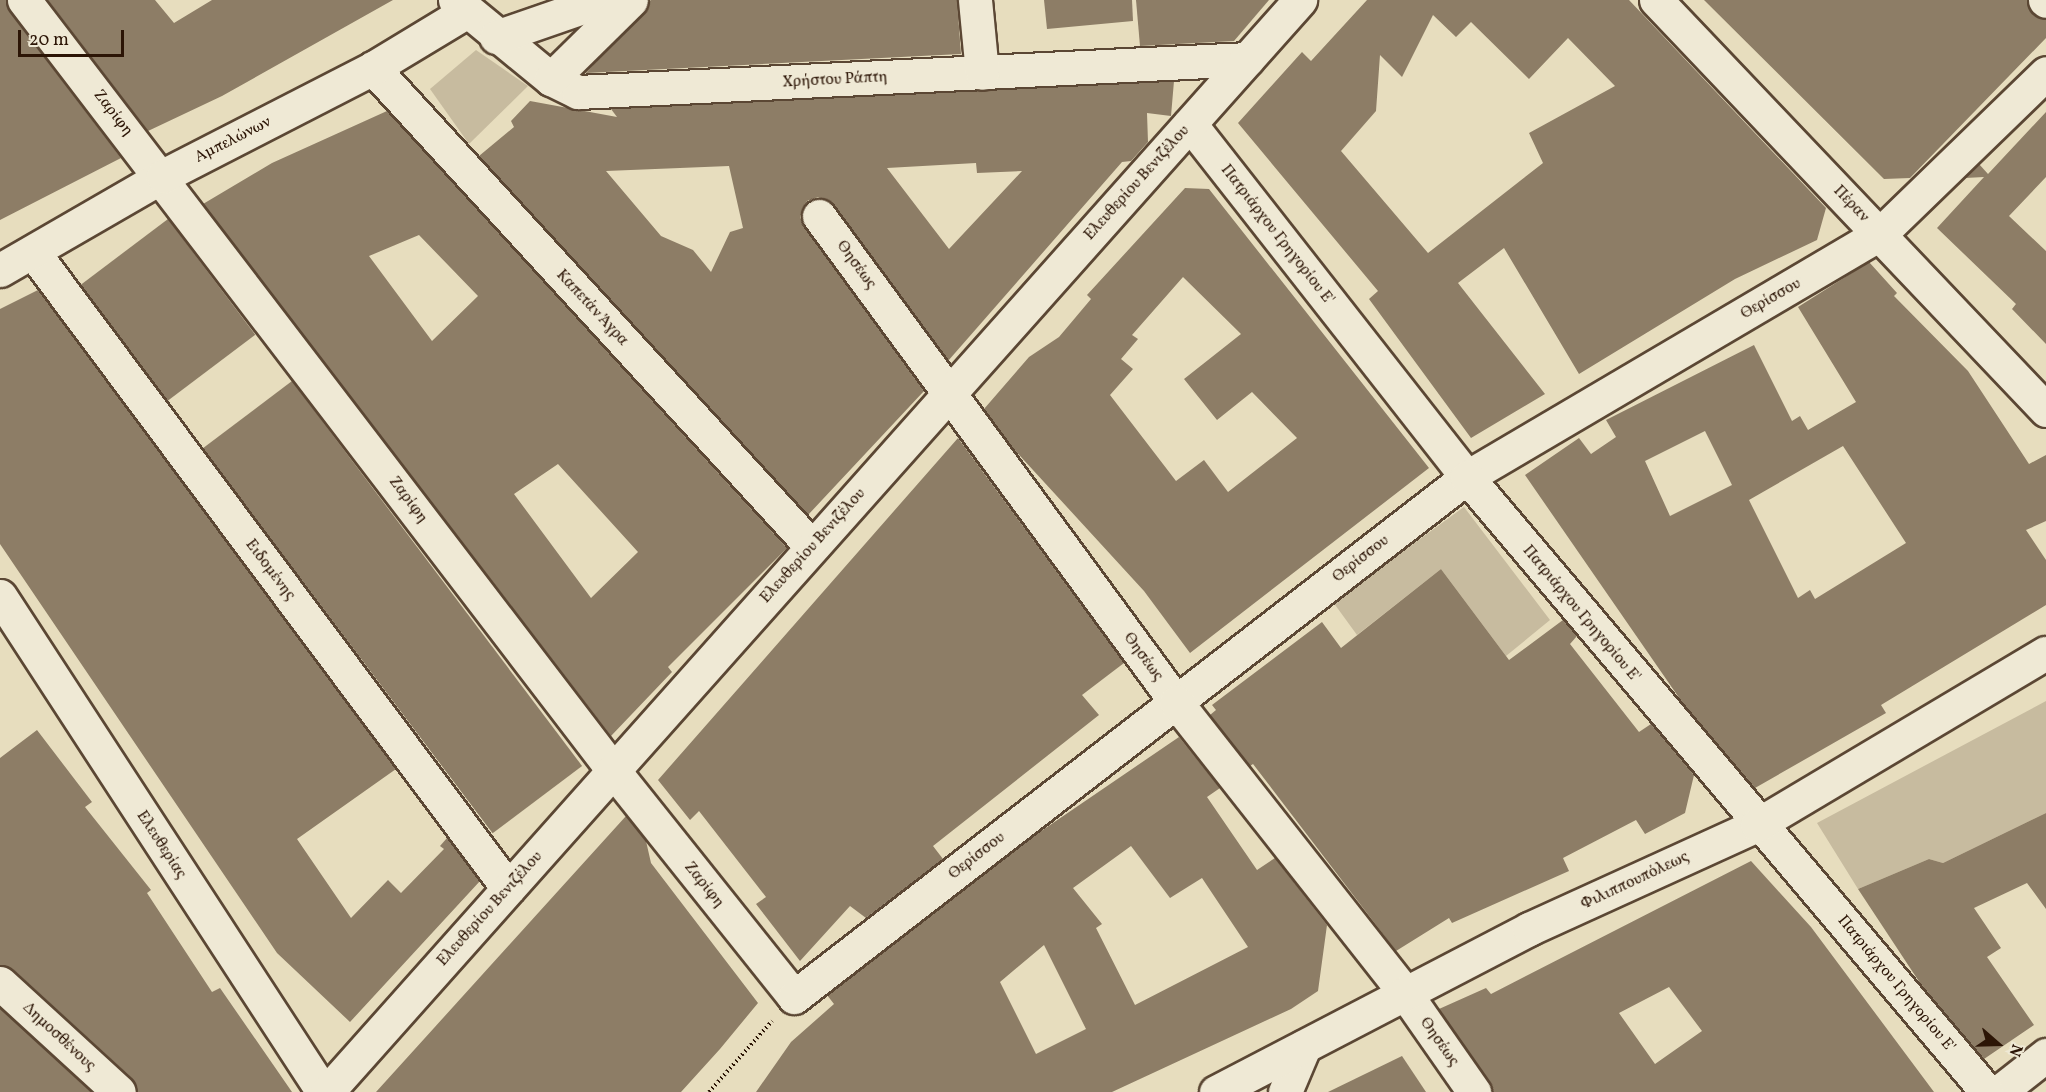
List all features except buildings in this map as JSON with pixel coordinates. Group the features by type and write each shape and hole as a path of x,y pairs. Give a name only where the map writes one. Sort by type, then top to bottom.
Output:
{"street":[{"name":"Ζαρίφη","path":"24,0 163,176 613,770 794,997"},
{"path":"496,37 603,0"},
{"path":"551,79 631,0"},
{"path":"975,0 982,73"},
{"name":"Ελευθερίου Βενιζέλου","path":"325,1092 1300,0"},
{"name":"Πέραν","path":"1656,0 2046,410"},
{"name":"Αμπελώνων","path":"0,270 163,176 373,68 461,6"},
{"name":"Χρήστου Ράπτη","path":"461,6 496,37 551,79 584,92 1247,59"},
{"name":"Καπετάν Άγρα","path":"373,68 812,547"},
{"name":"Θερίσσου","path":"794,997 1467,477 1880,234 2046,73"},
{"name":"Πατριάρχου Γρηγορίου Ε'","path":"1190,124 1467,477 1758,825 1988,1092"},
{"name":"Θησέως","path":"819,216 1176,702 1405,993 1474,1092"},
{"name":"Ειδομένης","path":"33,252 508,888"},
{"name":"Ελευθερίας","path":"0,596 325,1092"},
{"name":"Φιλιππουπόλεως","path":"1216,1092 1529,930 1758,825 2046,653"},
{"name":"Δημοσθένους","path":"0,983 119,1092"},
{"path":"1286,1092 1304,1047"},
{"path":"1999,1092 2046,1055"}],"path":[{"path":"709,1092 794,997"}],"shaded area":[{"path":"476,50 528,86 469,144 430,89"},
{"path":"1464,507 1550,620 1506,656 1441,569 1357,635 1333,602"},
{"path":"2046,701 2046,813 1943,863 1929,859 1858,889 1817,823"}]}
